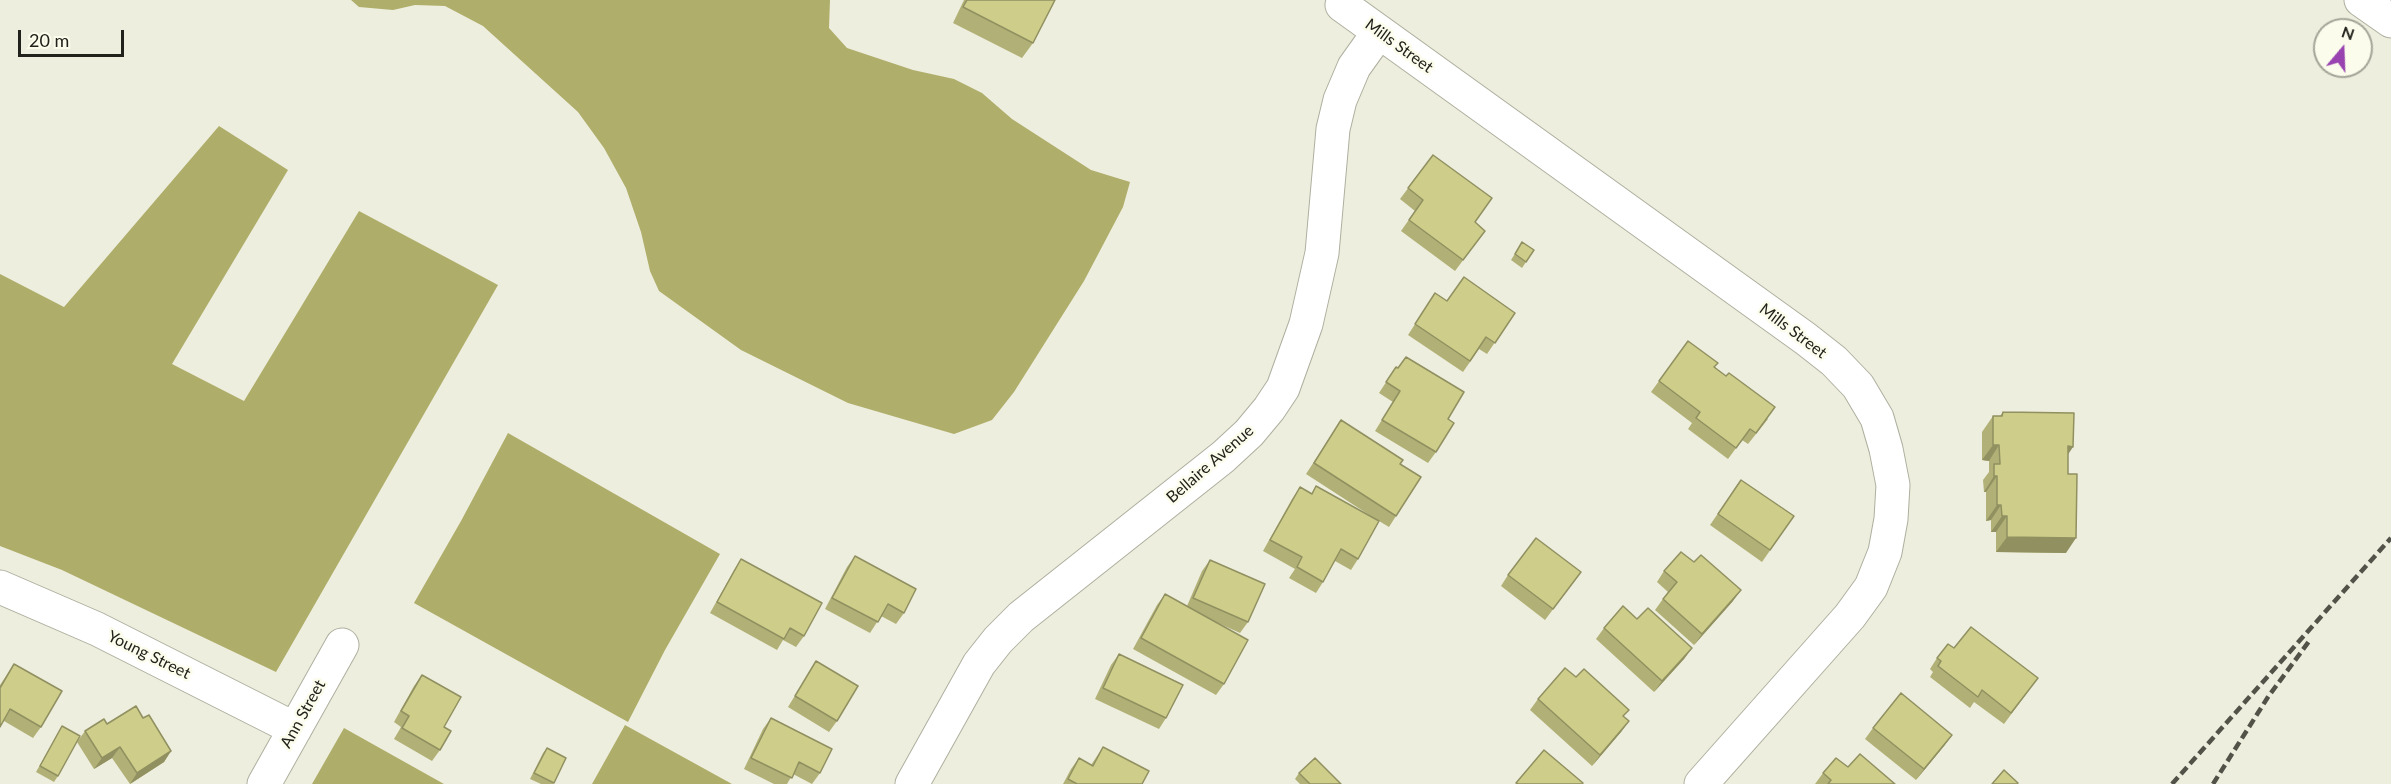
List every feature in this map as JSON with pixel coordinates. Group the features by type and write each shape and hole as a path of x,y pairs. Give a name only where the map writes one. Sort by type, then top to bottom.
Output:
{"street":[{"path":"2361,0 2391,21"},
{"name":"Mills Street","path":"1342,5 1806,339 1834,361 1858,386 1877,418 1887,449 1893,485 1891,519 1885,552 1871,587 1850,616 1701,784"},
{"name":"Bellaire Avenue","path":"912,784 979,664 998,640 1021,617 1223,457 1249,433 1283,388 1306,324 1322,253 1332,129 1340,100 1354,67 1379,32"},
{"name":"Young Street","path":"0,587 97,629 295,729"},
{"name":"Ann Street","path":"264,784 342,645"}],"shaded area":[{"path":"351,0 830,0 829,28 847,48 913,70 954,79 982,93 1012,119 1091,170 1130,182 1123,207 1084,281 1014,392 992,420 954,434 848,403 741,350 659,291 650,271 641,232 626,188 604,148 578,112 483,26 445,6 415,5 393,10 359,7"},
{"path":"219,126 288,170 172,364 244,401 359,211 498,285 276,672 62,570 0,546 0,274 64,307"},
{"path":"508,433 720,554 665,650 628,722 414,603"},
{"path":"625,725 732,784 592,784"},
{"path":"344,728 444,784 312,784"}],"building":[{"path":"967,0 1055,0 1033,43 963,7"},
{"path":"1433,155 1492,198 1475,222 1485,231 1463,260 1409,220 1423,200 1408,188"},
{"path":"1522,242 1534,250 1526,262 1515,254"},
{"path":"1464,277 1515,313 1495,343 1486,337 1470,361 1415,324 1435,293 1447,301"},
{"path":"1688,341 1718,363 1714,367 1726,376 1729,373 1775,407 1756,433 1750,429 1736,448 1696,418 1700,412 1659,381"},
{"path":"1406,357 1464,392 1448,419 1454,423 1436,452 1382,420 1400,391 1386,382"},
{"path":"2003,412 2074,413 2073,447 2068,446 2068,474 2077,474 2076,538 2007,537 2007,516 2002,516 2001,505 1997,505 1997,476 1994,476 1994,464 2000,464 1999,445 1993,445 1993,416 2002,416"},
{"path":"1341,420 1403,460 1400,464 1421,477 1396,516 1314,463"},
{"path":"1741,480 1794,516 1770,550 1718,514"},
{"path":"1316,486 1379,521 1358,559 1341,549 1323,582 1297,567 1302,557 1270,540 1300,487 1312,494"},
{"path":"1536,538 1581,572 1553,609 1508,575"},
{"path":"1681,552 1694,562 1701,555 1741,590 1702,634 1663,599 1677,582 1664,571"},
{"path":"855,556 916,589 904,613 888,604 878,622 832,598"},
{"path":"741,559 822,603 804,636 790,628 784,639 717,602"},
{"path":"1210,560 1265,584 1248,622 1193,598"},
{"path":"1165,594 1248,640 1224,684 1141,638"},
{"path":"1623,606 1637,619 1648,608 1692,648 1662,681 1604,628"},
{"path":"1971,627 2038,678 2011,713 1982,690 1978,697 1938,666 1941,661 1937,658 1948,644 1954,648"},
{"path":"1119,654 1183,685 1166,718 1103,688"},
{"path":"816,661 858,686 837,721 795,696"},
{"path":"14,664 62,691 41,727 10,709 0,727 0,688"},
{"path":"1565,668 1576,677 1584,669 1629,710 1623,716 1629,721 1600,755 1538,699"},
{"path":"422,675 461,697 444,727 451,731 440,750 402,728 409,716 401,711"},
{"path":"1901,693 1952,735 1924,769 1873,728"},
{"path":"136,706 143,718 149,715 171,751 137,773 120,747 102,758 85,731 104,719 107,724"},
{"path":"771,718 832,749 820,773 799,762 792,778 751,758"},
{"path":"62,726 80,736 58,776 40,766"},
{"path":"1103,747 1149,771 1142,784 1077,784 1068,779 1079,758 1093,766"},
{"path":"547,748 566,758 554,783 534,773"},
{"path":"1544,750 1583,783 1516,783"},
{"path":"1860,754 1895,784 1828,784 1831,780 1823,773 1836,758 1848,767"},
{"path":"1315,758 1341,784 1310,784 1299,773"},
{"path":"2004,770 2018,783 2017,784 1992,784"}],"railway":[{"path":"2172,784 2391,538"},
{"path":"2213,784 2268,697 2310,640"}]}
